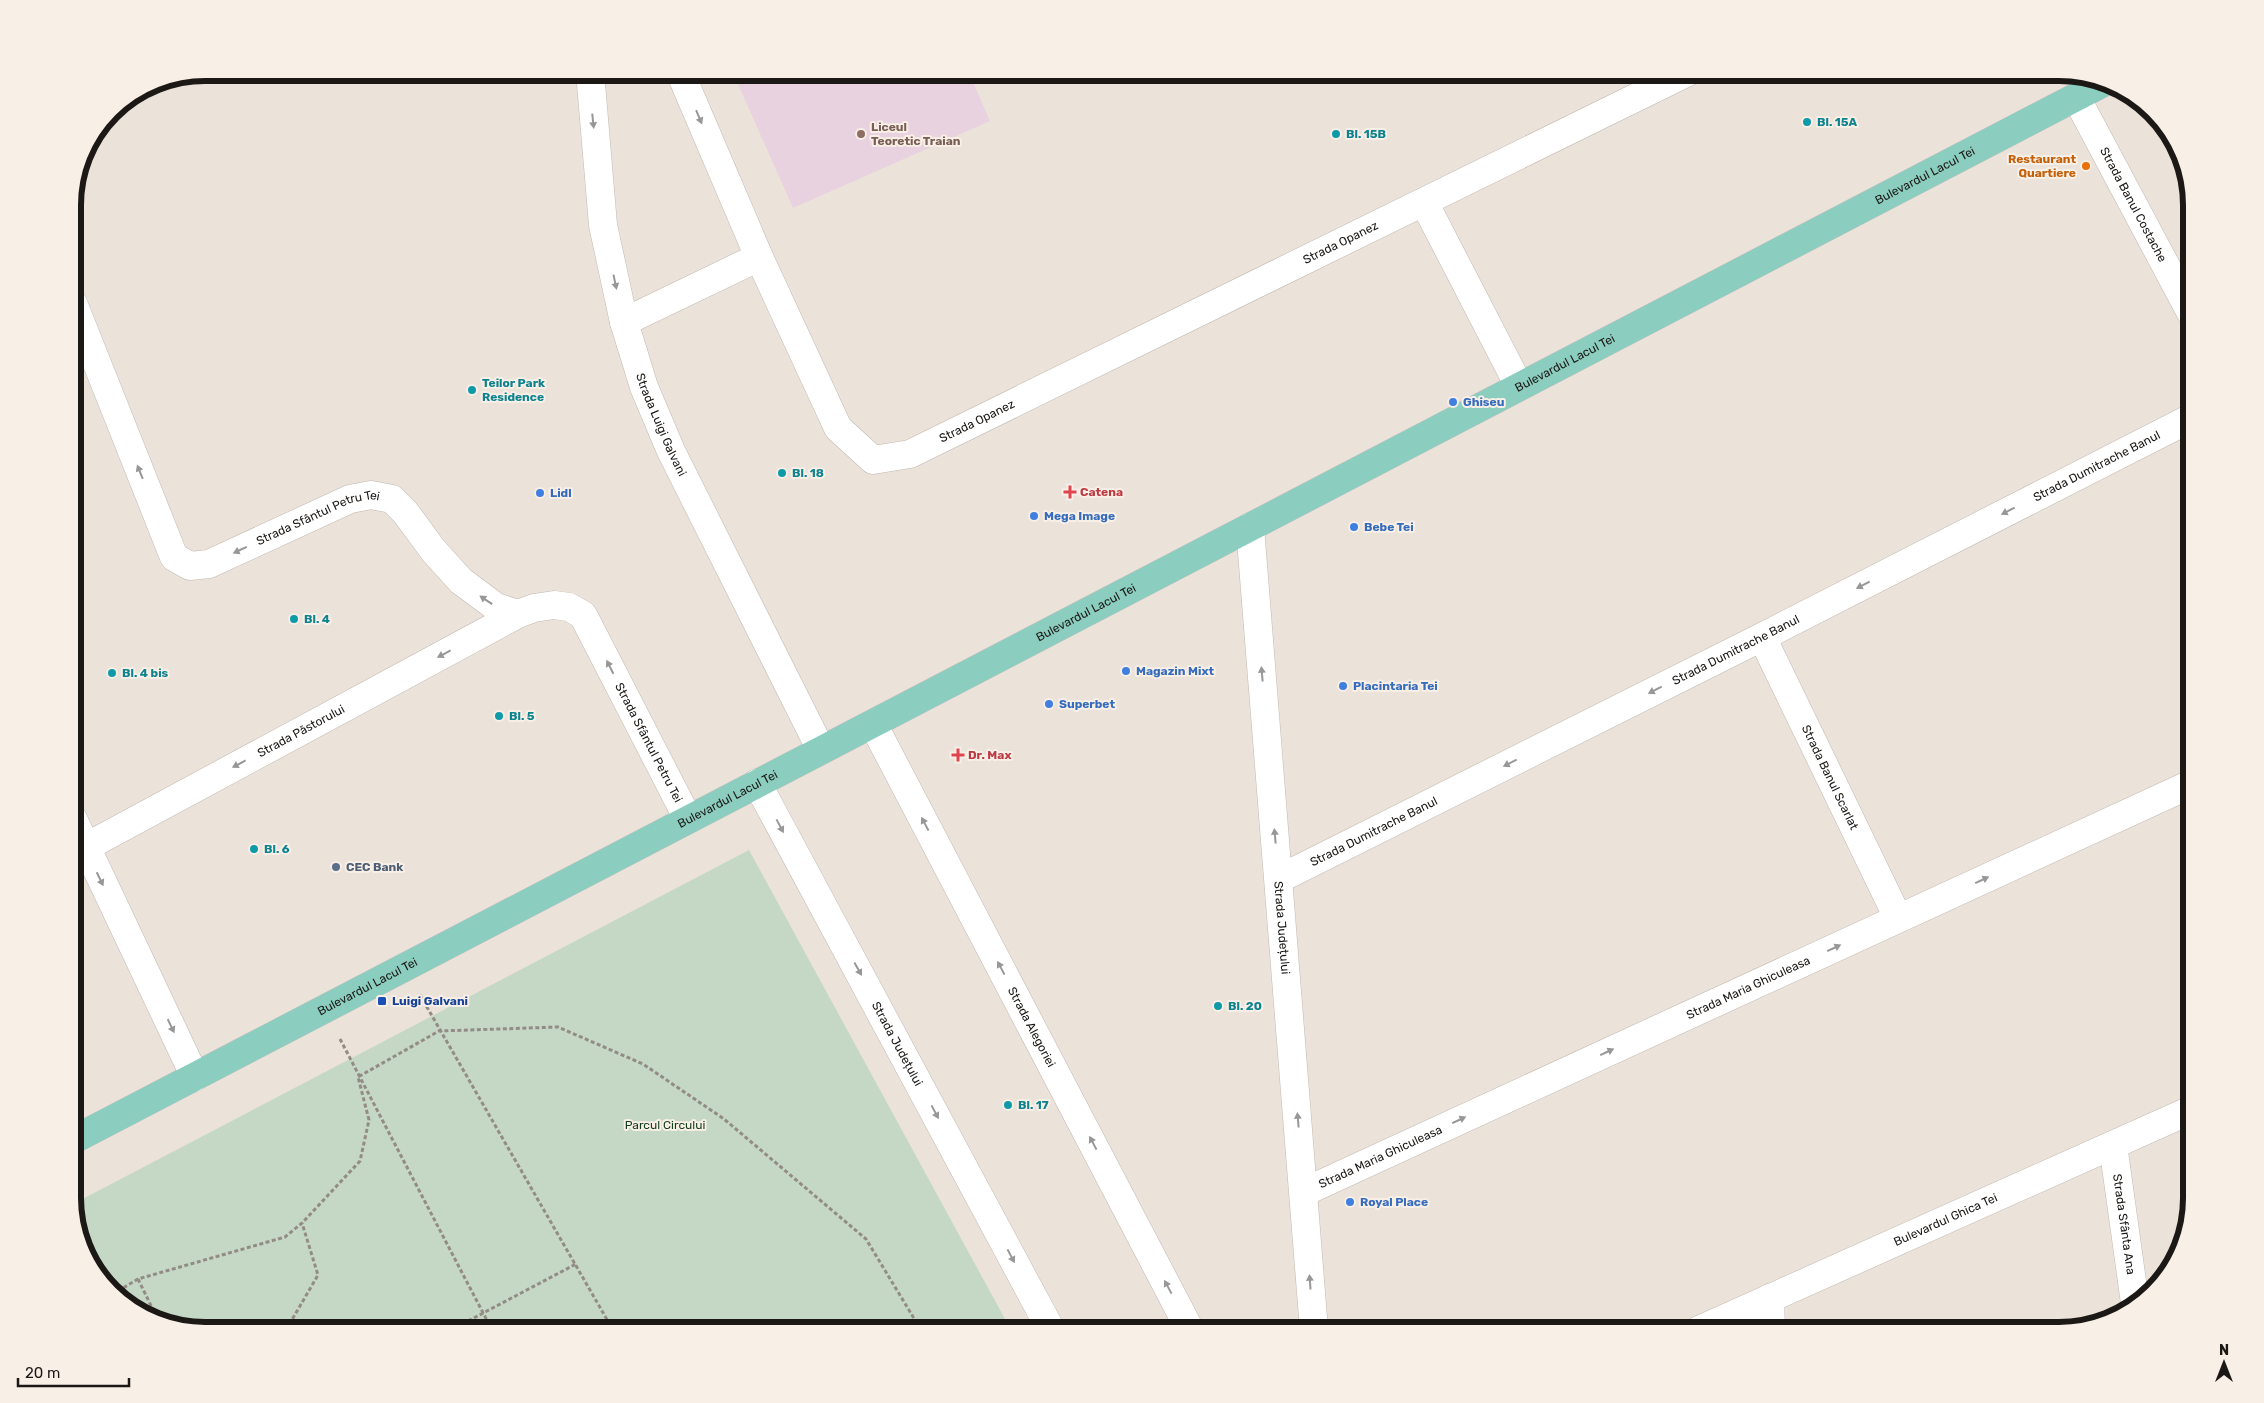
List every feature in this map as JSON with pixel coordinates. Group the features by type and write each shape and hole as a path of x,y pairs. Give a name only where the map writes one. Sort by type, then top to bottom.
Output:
{"main road":[{"name":"Bulevardul Lacul Tei","path":"82,1135 2095,87"}],"street":[{"name":"Strada Luigi Galvani","path":"591,81 603,225 624,322 644,387 671,451 821,750"},
{"path":"624,322 759,257 684,81"},
{"name":"Strada Opanez","path":"759,257 838,428 873,460 910,454 1670,81"},
{"name":"Strada Banul Costache","path":"2076,96 2182,296"},
{"path":"1424,202 1519,386"},
{"name":"Strada Sfântul Petru Tei","path":"82,326 174,557 190,566 209,564 350,499 371,496 392,499 405,512 433,550 462,581 496,607 518,614 534,608 554,605 569,607 582,615 688,819"},
{"name":"Strada Dumitrache Banul","path":"1279,879 2182,422"},
{"name":"Strada Județului","path":"1250,527 1313,1322"},
{"name":"Strada Păstorului","path":"82,849 518,614"},
{"name":"Strada Banul Scarlat","path":"1762,636 1898,918"},
{"name":"Strada Alegoriei","path":"873,724 1186,1322"},
{"name":"Strada Județului","path":"758,783 1047,1322"},
{"name":"Strada Maria Ghiculeasa","path":"1304,1192 2183,788"},
{"path":"82,857 195,1076"},
{"name":"Bulevardul Ghica Tei","path":"1717,1322 2183,1114"},
{"name":"Strada Sfânta Ana","path":"2113,1145 2134,1296"},
{"path":"1770,1298 1771,1322"}],"path":[{"path":"404,967 439,1031 609,1322"},
{"path":"325,1009 358,1076 488,1322"},
{"path":"358,1076 439,1031 558,1028 643,1064 724,1119 866,1239 916,1322"},
{"path":"122,1289 138,1279 285,1238 302,1223 360,1161 369,1120 358,1076"},
{"path":"291,1322 318,1275 302,1223"},
{"path":"468,1322 576,1264"},
{"path":"138,1279 153,1310"}],"shaded area":[{"name":"Liceul Teoretic Traian","path":"737,81 972,81 990,121 793,208"}],"green space":[{"name":"Parcul Circului","path":"749,850 1007,1322 189,1321 173,1318 143,1305 112,1279 102,1267 88,1238 84,1222 82,1199"}],"place":[{"name":"Bl. 15A","path":"1807,122"},
{"name":"Liceul Teoretic Traian","path":"861,134"},
{"name":"Bl. 15B","path":"1336,134"},
{"name":"Restaurant Quartiere","path":"2086,166"},
{"name":"Teilor Park Residence","path":"472,390"},
{"name":"Ghiseu","path":"1453,402"},
{"name":"Bl. 18","path":"782,473"},
{"name":"Catena","path":"1070,492"},
{"name":"Lidl","path":"540,493"},
{"name":"Mega Image","path":"1034,516"},
{"name":"Bebe Tei","path":"1354,527"},
{"name":"Bl. 4","path":"294,619"},
{"name":"Magazin Mixt","path":"1126,671"},
{"name":"Bl. 4 bis","path":"112,673"},
{"name":"Placintaria Tei","path":"1343,686"},
{"name":"Superbet","path":"1049,704"},
{"name":"Bl. 5","path":"499,716"},
{"name":"Dr. Max","path":"958,755"},
{"name":"Bl. 6","path":"254,849"},
{"name":"CEC Bank","path":"336,867"},
{"name":"Luigi Galvani","path":"382,1001"},
{"name":"Bl. 20","path":"1218,1006"},
{"name":"Bl. 17","path":"1008,1105"},
{"name":"Royal Place","path":"1350,1202"}]}
